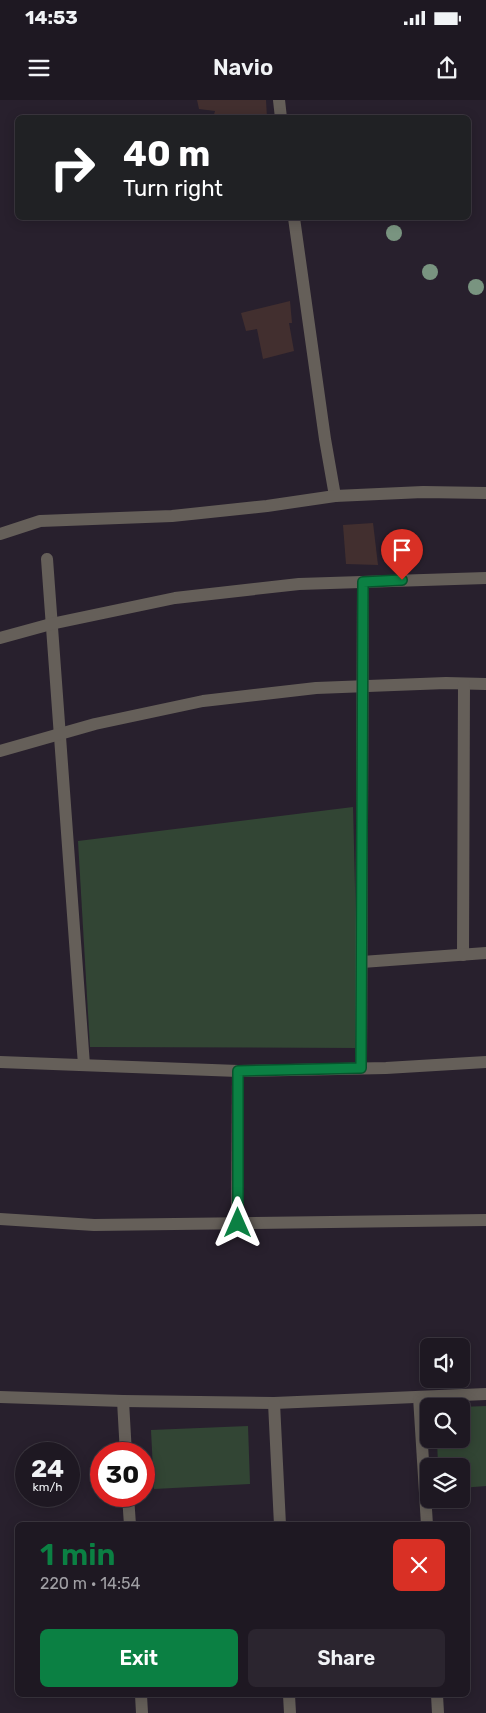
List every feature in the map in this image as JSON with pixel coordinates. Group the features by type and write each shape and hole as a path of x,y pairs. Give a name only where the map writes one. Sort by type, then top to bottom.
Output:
{"street":[{"path":"279,100 280,115"},
{"path":"294,220 335,496"},
{"path":"0,534 40,521 172,516 267,506 335,496 423,492 486,493"},
{"path":"47,559 84,1065"},
{"path":"0,638 51,624 176,598 299,584 486,578"},
{"path":"361,1068 363,582"},
{"path":"464,684 464,954"},
{"path":"0,750 95,724 203,701 316,688 486,684"},
{"path":"362,962 486,953"},
{"path":"0,1062 238,1071 486,1062"},
{"path":"238,1071 238,1223"},
{"path":"0,1219 94,1224 486,1220"},
{"path":"0,1397 274,1403 486,1394"},
{"path":"419,1398 427,1522"},
{"path":"123,1401 125,1442"},
{"path":"274,1403 280,1522"},
{"path":"129,1507 130,1522"},
{"path":"141,1697 142,1713"},
{"path":"289,1697 290,1713"},
{"path":"437,1697 438,1713"}],"green space":[{"path":"353,807 359,1048 90,1047 78,841"},
{"path":"486,1406 486,1486 470,1487 470,1458 438,1458 437,1448 470,1448 470,1407"},
{"path":"248,1426 250,1484 155,1489 155,1442 152,1442 151,1430"}],"building":[{"path":"197,100 266,100 267,115 214,115 215,111 199,109"},
{"path":"290,301 292,323 289,323 294,351 263,359 257,329 246,331 241,313"},
{"path":"373,523 378,565 346,564 343,525"}],"route":[{"path":"238,1223 238,1071 361,1068 363,582 402,580"}]}
